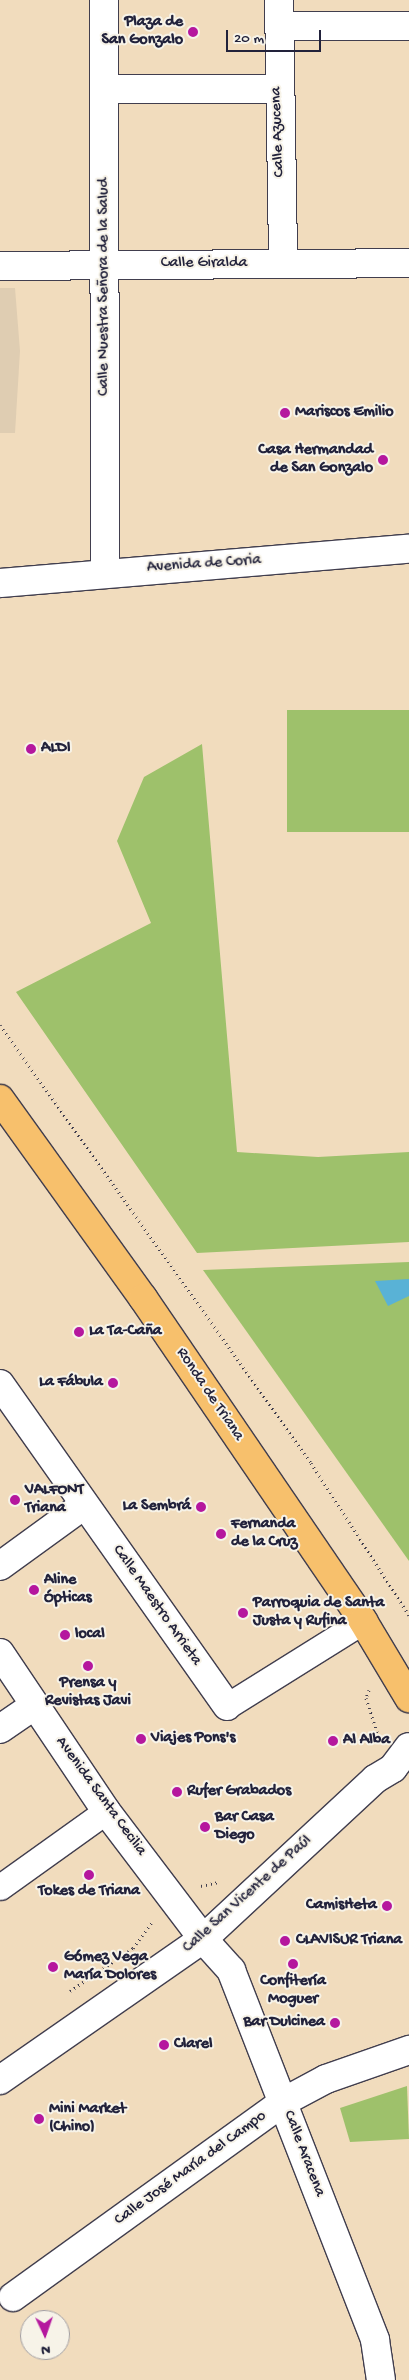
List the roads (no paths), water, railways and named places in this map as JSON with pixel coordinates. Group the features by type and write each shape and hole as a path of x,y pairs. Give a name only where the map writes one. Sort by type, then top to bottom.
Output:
{"main road":[{"name":"Ronda de Triana","path":"0,1099 363,1621 409,1698"}],"street":[{"name":"Calle Nuestra Señora de la Salud","path":"104,0 106,263 105,573"},
{"path":"279,13 409,26"},
{"name":"Calle Azucena","path":"279,13 277,89 283,264"},
{"path":"104,89 277,89"},
{"name":"Calle Giralda","path":"0,266 106,263 409,263"},
{"name":"Avenida de Coria","path":"0,583 409,549"},
{"name":"Calle Maestro Arrieta","path":"0,1384 228,1706"},
{"path":"0,1566 84,1505"},
{"path":"228,1706 363,1621"},
{"name":"Avenida Santa Cecilia","path":"0,1653 106,1811 203,1939"},
{"path":"0,1729 35,1705"},
{"name":"Calle San Vicente de Paúl","path":"0,2080 203,1939 368,1786 393,1768 409,1747"},
{"path":"0,1887 106,1811"},
{"name":"Calle Aracena","path":"203,1939 231,1970 375,2340 381,2380"},
{"name":"Calle José María del Campo","path":"12,2297 283,2102 326,2079 409,2050"}],"water":[{"path":"409,1279 409,1296 388,1306 375,1281"}],"place":[{"name":"Plaza de San Gonzalo","path":"193,32"},
{"name":"Mariscos Emilio","path":"285,413"},
{"name":"Casa Hermandad de San Gonzalo","path":"383,460"},
{"name":"ALDI","path":"31,749"},
{"name":"La Ta-Caña","path":"79,1332"},
{"name":"La Fábula","path":"113,1383"},
{"name":"VALFONT Triana","path":"15,1500"},
{"name":"La Sembrá","path":"201,1507"},
{"name":"Fernanda de la Cruz","path":"221,1534"},
{"name":"Aline Ópticas","path":"34,1590"},
{"name":"Parroquia de Santa Justa y Rufina","path":"243,1613"},
{"name":"local","path":"65,1635"},
{"name":"Prensa y Revistas Javi","path":"88,1666"},
{"name":"Viajes Pons's","path":"141,1739"},
{"name":"Al Alba","path":"333,1741"},
{"name":"Rufer Grabados","path":"177,1792"},
{"name":"Bar Casa Diego","path":"205,1827"},
{"name":"Tokes de Triana","path":"89,1875"},
{"name":"CamisHeta","path":"387,1906"},
{"name":"CLAVISUR Triana","path":"285,1941"},
{"name":"Confitería Moguer","path":"293,1964"},
{"name":"Gómez Vega María Dolores","path":"53,1967"},
{"name":"Bar Dulcinea","path":"335,2023"},
{"name":"Clarel","path":"164,2045"},
{"name":"Mini Market (Chino)","path":"39,2119"}]}
